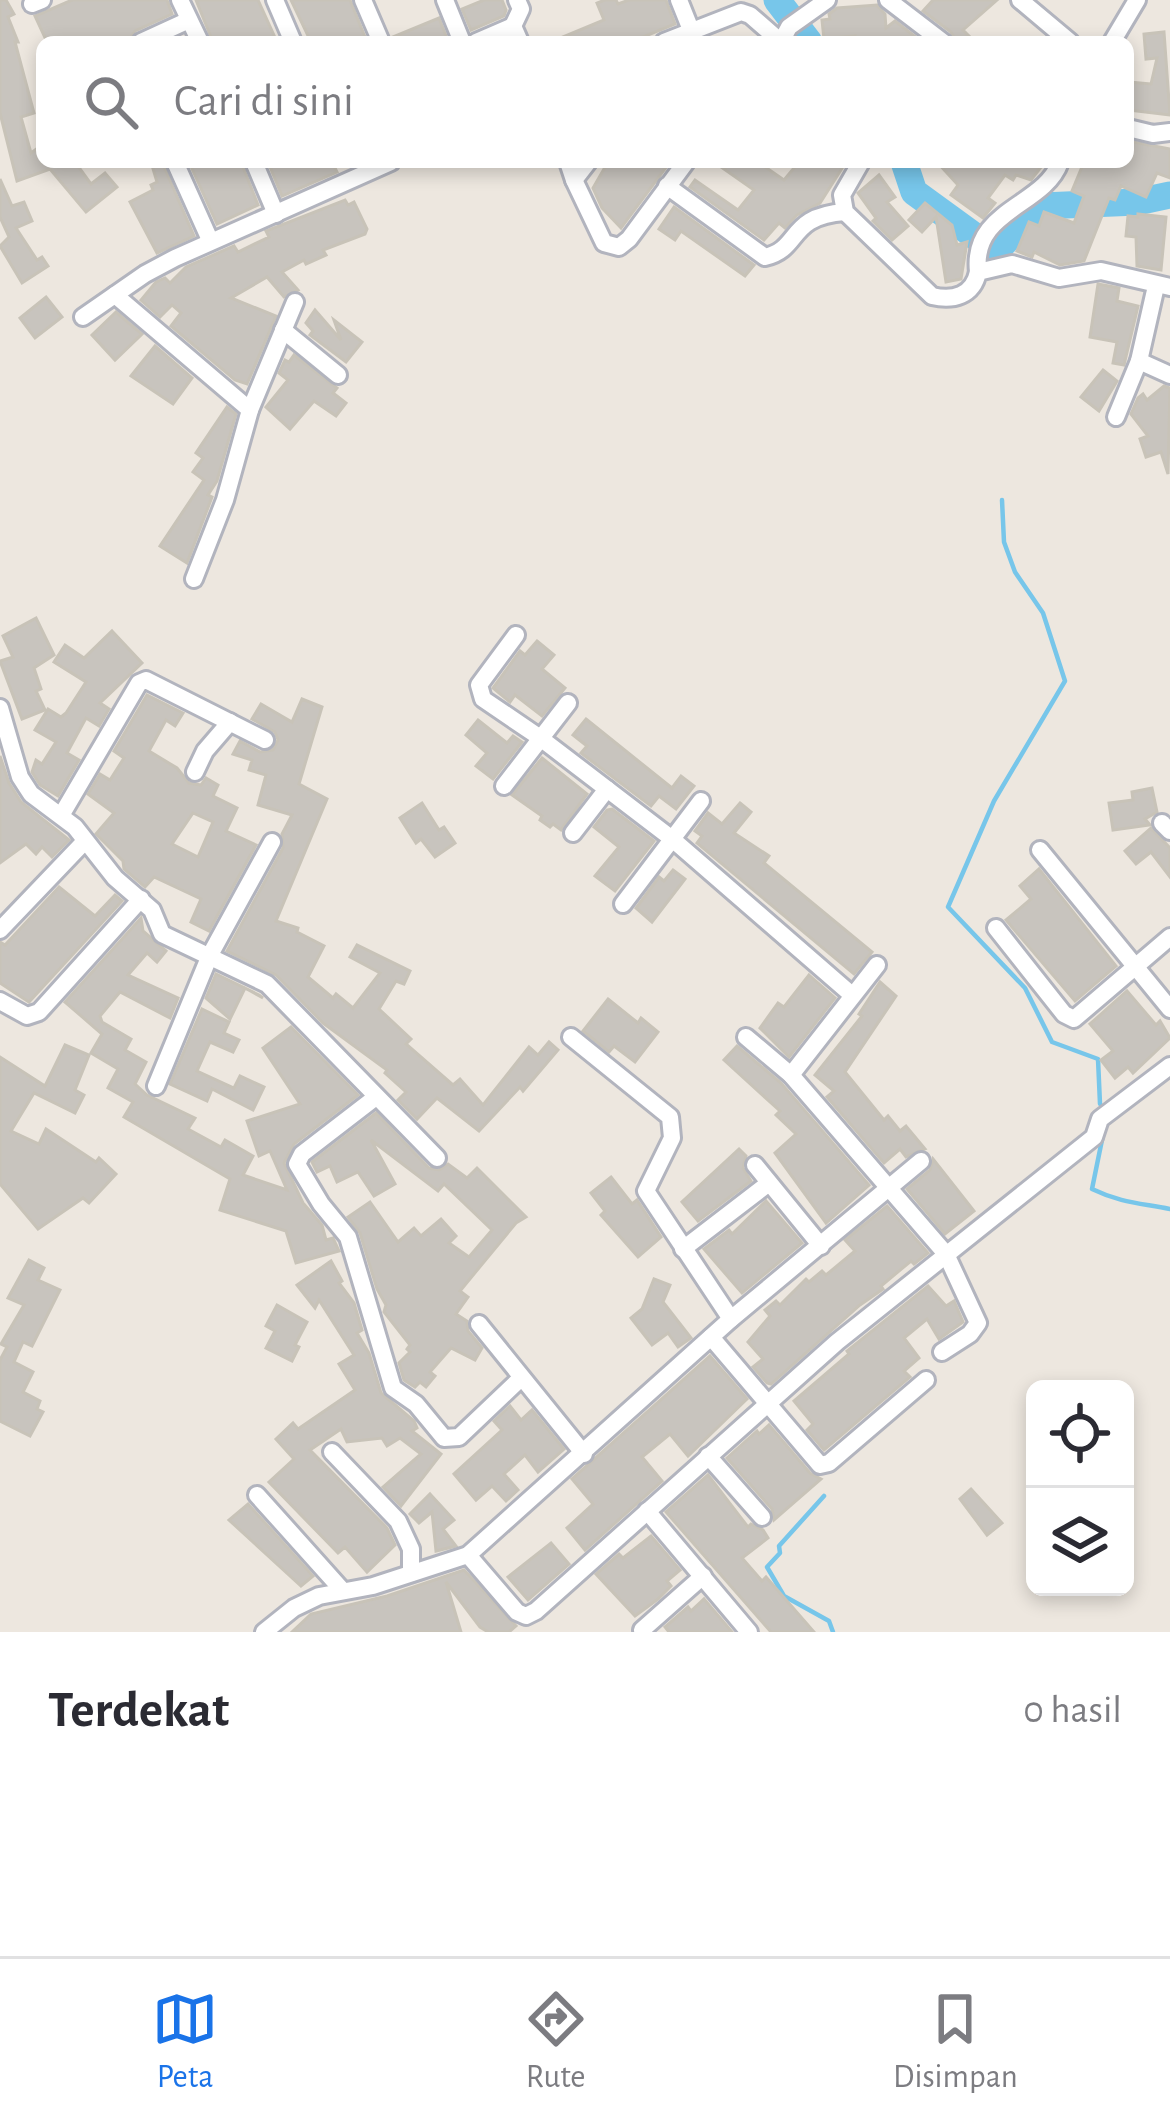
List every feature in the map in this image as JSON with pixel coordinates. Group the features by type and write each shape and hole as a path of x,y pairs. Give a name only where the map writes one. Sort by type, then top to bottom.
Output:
{"street":[{"path":"180,0 197,36"},
{"path":"275,0 290,36"},
{"path":"363,0 379,36"},
{"path":"445,0 460,36"},
{"path":"517,0 521,9 517,34"},
{"path":"679,0 687,36 741,12 788,32 827,0"},
{"path":"888,0 935,36"},
{"path":"1020,0 1063,36"},
{"path":"1116,36 1137,0"},
{"path":"154,36 189,20"},
{"path":"1134,129 1170,132"},
{"path":"178,168 210,240"},
{"path":"257,168 277,214"},
{"path":"571,171 604,243 611,247 629,239 681,168"},
{"path":"858,168 842,195 845,212 932,296 958,297 970,289 986,234 1022,199 1050,185 1057,168"},
{"path":"83,317 145,274 210,240 277,214 349,170"},
{"path":"667,186 765,257 779,253 808,219 845,212"},
{"path":"978,264 1012,264 1059,278 1101,272 1163,286 1116,417"},
{"path":"115,295 250,410"},
{"path":"194,579 225,500 250,410 295,302"},
{"path":"283,329 338,375"},
{"path":"1139,361 1170,375"},
{"path":"515,635 479,685 489,705 539,737 670,838 852,995"},
{"path":"62,814 139,683 146,680 265,740"},
{"path":"504,786 568,703"},
{"path":"0,708 20,777 39,802 62,814 115,878 152,910 162,934 267,983 436,1158"},
{"path":"195,772 205,751 230,722"},
{"path":"573,832 608,789"},
{"path":"623,904 701,801"},
{"path":"0,930 85,842"},
{"path":"156,1085 210,955 272,842"},
{"path":"1040,850 1170,1009"},
{"path":"0,1001 27,1016 39,1012 141,899"},
{"path":"996,928 1070,1018 1078,1017 1170,937"},
{"path":"791,1075 877,965"},
{"path":"571,1037 670,1117 671,1138 646,1191 731,1319"},
{"path":"746,1037 791,1075 946,1253 978,1323 942,1352"},
{"path":"468,1556 517,1612 526,1616 536,1611 767,1404 946,1253 1094,1137 1100,1119 1170,1066"},
{"path":"376,1097 302,1154 298,1164 348,1238 393,1388 416,1404 444,1438 459,1437 520,1379"},
{"path":"264,1632 319,1596 468,1556 731,1319 921,1160"},
{"path":"755,1165 821,1246"},
{"path":"683,1250 769,1183"},
{"path":"479,1324 584,1454"},
{"path":"711,1337 805,1451 824,1465 926,1380"},
{"path":"332,1452 398,1521 411,1549 411,1573"},
{"path":"708,1456 762,1517"},
{"path":"257,1495 343,1591"},
{"path":"647,1510 749,1632"},
{"path":"641,1630 704,1576"}],"building":[{"path":"0,0 6,0 14,14 8,17 34,113 21,117 31,153 36,149 36,168 79,168 91,184 105,173 117,187 86,212 50,169 17,181 0,113"},
{"path":"72,0 167,0 172,14 132,36 44,36 35,16"},
{"path":"196,0 258,0 274,36 211,36"},
{"path":"291,0 350,0 365,36 308,36"},
{"path":"484,0 502,0 504,16 471,30 462,9"},
{"path":"666,0 675,24 646,36 565,36 604,20 597,3"},
{"path":"933,0 997,0 963,30 969,36 953,36 923,11"},
{"path":"877,5 885,14 886,28 895,21 914,36 824,36 822,20 830,19 837,8"},
{"path":"439,18 446,36 395,36"},
{"path":"1164,32 1170,115 1134,111 1134,83 1151,84 1157,58 1146,59 1144,34"},
{"path":"1134,142 1170,149 1170,178 1157,173 1146,197 1121,186 1115,200 1109,198 1084,261 1060,265 1034,252 1032,257 1017,251 1029,222 1039,226 1044,212 1074,223 1084,196 1072,191 1082,168 1134,168"},
{"path":"153,168 165,168 194,236 157,253 130,202 153,190 151,185 157,182"},
{"path":"192,168 243,168 258,205 217,224"},
{"path":"270,168 335,168 337,172 282,196"},
{"path":"605,168 666,168 621,228 602,208 593,188"},
{"path":"723,168 767,168 784,180 794,168 842,168 820,203 797,215 785,228 779,223 764,240 690,187 695,180 738,210 754,190"},
{"path":"942,168 1040,168 1031,180 1005,175 988,198 995,203 983,218 951,195 958,185"},
{"path":"879,175 895,197 887,202 908,226 892,240 873,221 876,218 858,193"},
{"path":"0,179 12,206 24,202 32,221 16,228 37,260 42,257 48,266 22,283 0,246 9,237 0,217"},
{"path":"345,200 348,205 354,202 365,234 282,272 298,290 284,297 267,277 231,298 276,316 247,384 235,380 171,326 181,313 172,305 160,317 141,300 156,282 165,278 170,283 186,267 234,246 238,252 269,237 266,231"},
{"path":"925,203 952,225 957,245 967,242 961,279 946,282 936,217 922,232 909,220"},
{"path":"674,207 754,265 745,276 681,231 675,240 659,229"},
{"path":"1128,216 1166,217 1161,270 1137,266 1136,237 1126,236"},
{"path":"1098,284 1119,288 1117,301 1138,306 1124,365 1113,363 1117,342 1090,337"},
{"path":"46,297 62,317 35,338 20,318"},
{"path":"315,310 341,340 334,320 362,342 346,362 310,335 313,331 306,323"},
{"path":"116,312 142,334 115,360 92,335"},
{"path":"155,346 192,378 173,404 131,376"},
{"path":"294,355 337,388 333,393 346,403 336,416 314,401 290,429 266,407 288,380 279,373 285,360 289,362"},
{"path":"1103,370 1117,381 1099,411 1081,397"},
{"path":"1164,386 1170,388 1168,474 1161,452 1146,457 1140,439 1148,436 1131,414 1138,398 1143,394 1147,400"},
{"path":"227,407 236,414 187,563 160,546 204,480 193,472 203,458 196,453"},
{"path":"36,618 54,655 34,668 41,689 36,691 45,710 22,719 0,661 13,657 3,636"},
{"path":"112,631 142,663 100,703 109,709 99,726 86,718 67,753 79,760 58,796 40,785 32,772 36,760 42,764 56,742 35,730 48,709 61,717 66,713 86,682 54,662 65,645 84,658"},
{"path":"537,641 554,655 542,669 565,688 542,716 515,695 510,702 493,688 520,651 525,655"},
{"path":"147,695 183,713 175,726 166,720 149,751 177,768 189,783 201,785 206,778 218,785 213,796 237,808 226,831 256,845 209,931 191,922 201,899 154,877 145,887 96,834 114,813 88,794 100,774 110,780 124,758 114,751","holes":["193,813 213,822 198,857 172,844"]},
{"path":"302,699 322,707 299,784 327,799 276,921 298,928 297,932 324,946 308,977 353,1008 380,973 350,957 357,945 410,971 404,984 396,981 379,1009 411,1039 406,1044 453,1085 460,1079 483,1105 529,1047 538,1055 549,1042 558,1050 479,1131 437,1098 417,1119 398,1100 406,1092 387,1070 323,1023 276,975 227,951 283,848 282,834 292,815 258,805 266,775 249,770 252,760 233,754 240,741 260,752 273,750 278,740 275,732 252,719 261,704 292,722"},
{"path":"586,719 672,788 681,776 694,786 676,809 659,796 651,806 581,753 587,746 573,735"},
{"path":"478,720 507,743 513,736 522,742 493,779 476,766 487,753 466,735"},
{"path":"0,756 21,802 69,840 52,857 42,847 36,854 26,844 0,863"},
{"path":"542,758 587,794 561,830 540,820 542,816 512,795"},
{"path":"1152,788 1157,812 1145,819 1150,825 1113,830 1109,803 1133,800 1132,792"},
{"path":"422,803 439,830 444,827 455,843 435,857 421,839 416,843 400,818"},
{"path":"740,803 751,812 734,833 769,856 764,863 872,952 854,974 697,843 702,836 695,831 708,813 722,824"},
{"path":"612,809 654,841 615,891 595,876 619,847 594,827"},
{"path":"1151,828 1170,848 1170,877 1151,852 1136,864 1125,851"},
{"path":"1039,869 1116,966 1075,1001 1006,920 1031,899 1020,886"},
{"path":"673,870 685,879 652,922 636,908 659,877 664,881"},
{"path":"59,887 95,916 115,895 122,901 29,1002 0,983 0,942 5,945"},
{"path":"141,918 143,931 166,951 157,962 147,953 128,975 178,998 170,1018 120,992 100,1016 102,1022 131,1039 125,1050 146,1062 135,1084 147,1095 195,1118 188,1129 221,1147 225,1140 253,1156 243,1175 287,1190 270,1151 259,1156 247,1121 300,1104 263,1048 291,1027 358,1095 294,1144 284,1163 303,1203 322,1225 326,1240 333,1238 339,1251 296,1263 286,1231 220,1210 230,1179 124,1117 133,1102 108,1088 118,1069 91,1053 102,1034 65,1002"},
{"path":"216,974 245,988 230,1019 206,998"},
{"path":"809,975 835,998 789,1057 760,1028 778,1003 784,1007"},
{"path":"880,982 896,996 845,1072 884,1120 888,1116 900,1131 906,1126 925,1149 906,1157 900,1149 884,1163 827,1097 834,1091 815,1075 862,1016"},
{"path":"1127,991 1156,1025 1160,1021 1170,1038 1133,1073 1128,1067 1115,1078 1101,1060 1113,1051 1090,1024"},
{"path":"608,999 658,1032 635,1062 614,1046 609,1052 583,1031"},
{"path":"202,1009 229,1022 224,1033 239,1040 233,1052 210,1042 197,1071 234,1088 240,1076 264,1087 253,1110 212,1089 207,1101 170,1084"},
{"path":"65,1045 89,1055 75,1090 84,1095 75,1113 34,1093 11,1131 39,1144 46,1129 96,1162 99,1158 116,1174 89,1203 83,1198 38,1229 0,1184 0,1057 45,1086"},
{"path":"737,1046 781,1083 869,1185 826,1223 775,1153 796,1134 776,1115 780,1111 724,1060"},
{"path":"376,1113 429,1168 439,1170 448,1164 467,1178 477,1168 526,1217 460,1291 468,1297 456,1314 467,1321 468,1331 482,1348 475,1360 451,1348 430,1372 435,1376 426,1387 404,1380 399,1363 410,1352 410,1345 384,1312 386,1305 360,1233 348,1217 370,1202 398,1242 414,1228 421,1236 441,1219 456,1236 449,1243 469,1257 492,1230 444,1184 438,1191 371,1140 395,1184 374,1196 358,1172 337,1182 330,1166 317,1172 312,1162"},
{"path":"739,1149 746,1156 743,1168 751,1181 698,1221 682,1202"},
{"path":"933,1159 974,1211 945,1234 907,1189 930,1170"},
{"path":"611,1177 632,1204 637,1200 661,1237 638,1257 601,1215 605,1211 591,1193"},
{"path":"766,1201 802,1243 742,1293 704,1249 729,1230 732,1234"},
{"path":"887,1206 928,1253 914,1264 911,1261 767,1383 753,1367 763,1359 748,1342 770,1316 765,1310 776,1301 780,1305 806,1279 809,1282 822,1271 826,1275 855,1251 845,1240"},
{"path":"29,1260 44,1268 38,1280 60,1290 32,1346 23,1342 14,1362 33,1372 23,1392 40,1401 37,1409 43,1412 30,1436 0,1421 0,1360 7,1347 1,1344 24,1305 8,1298"},
{"path":"331,1261 354,1303 362,1330 357,1333 369,1353 381,1393 414,1421 417,1428 412,1431 441,1454 401,1506 383,1487 421,1454 400,1438 387,1446 382,1438 347,1442 341,1429 310,1450 387,1528 395,1545 367,1572 345,1547 338,1553 269,1482 294,1459 276,1439 293,1423 298,1429 355,1390 339,1364 354,1355 319,1300 315,1308 297,1285"},
{"path":"654,1279 670,1285 663,1302 691,1338 678,1347 668,1333 652,1345 631,1318 642,1309"},
{"path":"928,1286 946,1306 954,1301 963,1322 939,1339 927,1319 904,1338 919,1358 904,1371 910,1377 824,1450 807,1430 813,1424 794,1401"},
{"path":"277,1305 307,1322 292,1361 266,1348 275,1331 266,1326"},
{"path":"710,1356 747,1399 688,1456 670,1434 642,1457 662,1481 585,1550 567,1528 593,1504 572,1479"},
{"path":"510,1406 521,1420 532,1410 564,1449 538,1472 525,1455 504,1474 518,1490 506,1501 492,1486 476,1500 454,1474 502,1430 494,1421"},
{"path":"769,1425 810,1473 821,1479 774,1520 772,1509 727,1458"},
{"path":"708,1475 748,1527 763,1530 768,1538 742,1558 762,1581 766,1577 814,1632 771,1632 666,1512"},
{"path":"971,1489 1002,1523 987,1535 960,1499"},
{"path":"430,1494 454,1520 443,1529 456,1546 436,1551 432,1512 419,1523 410,1514"},
{"path":"248,1504 313,1576 301,1586 229,1520"},
{"path":"651,1536 680,1570 667,1581 671,1586 635,1616 596,1574"},
{"path":"551,1543 569,1564 528,1600 508,1577"},
{"path":"464,1570 516,1626 509,1632 480,1627 446,1582 461,1632 292,1632 311,1614 387,1596"},
{"path":"704,1599 732,1632 669,1632 665,1627"}],"waterway":[{"path":"777,0 804,36"},
{"path":"906,168 914,192 991,248 1004,243 1042,206 1137,202 1170,195"},
{"path":"1002,500 1004,542 1015,572 1043,613 1065,681 994,801 948,907 1025,988 1052,1042 1098,1059 1100,1104"},
{"path":"1103,1135 1092,1189 1170,1209"},
{"path":"824,1496 779,1546 780,1553 767,1567 784,1596 829,1621 833,1632"}]}
